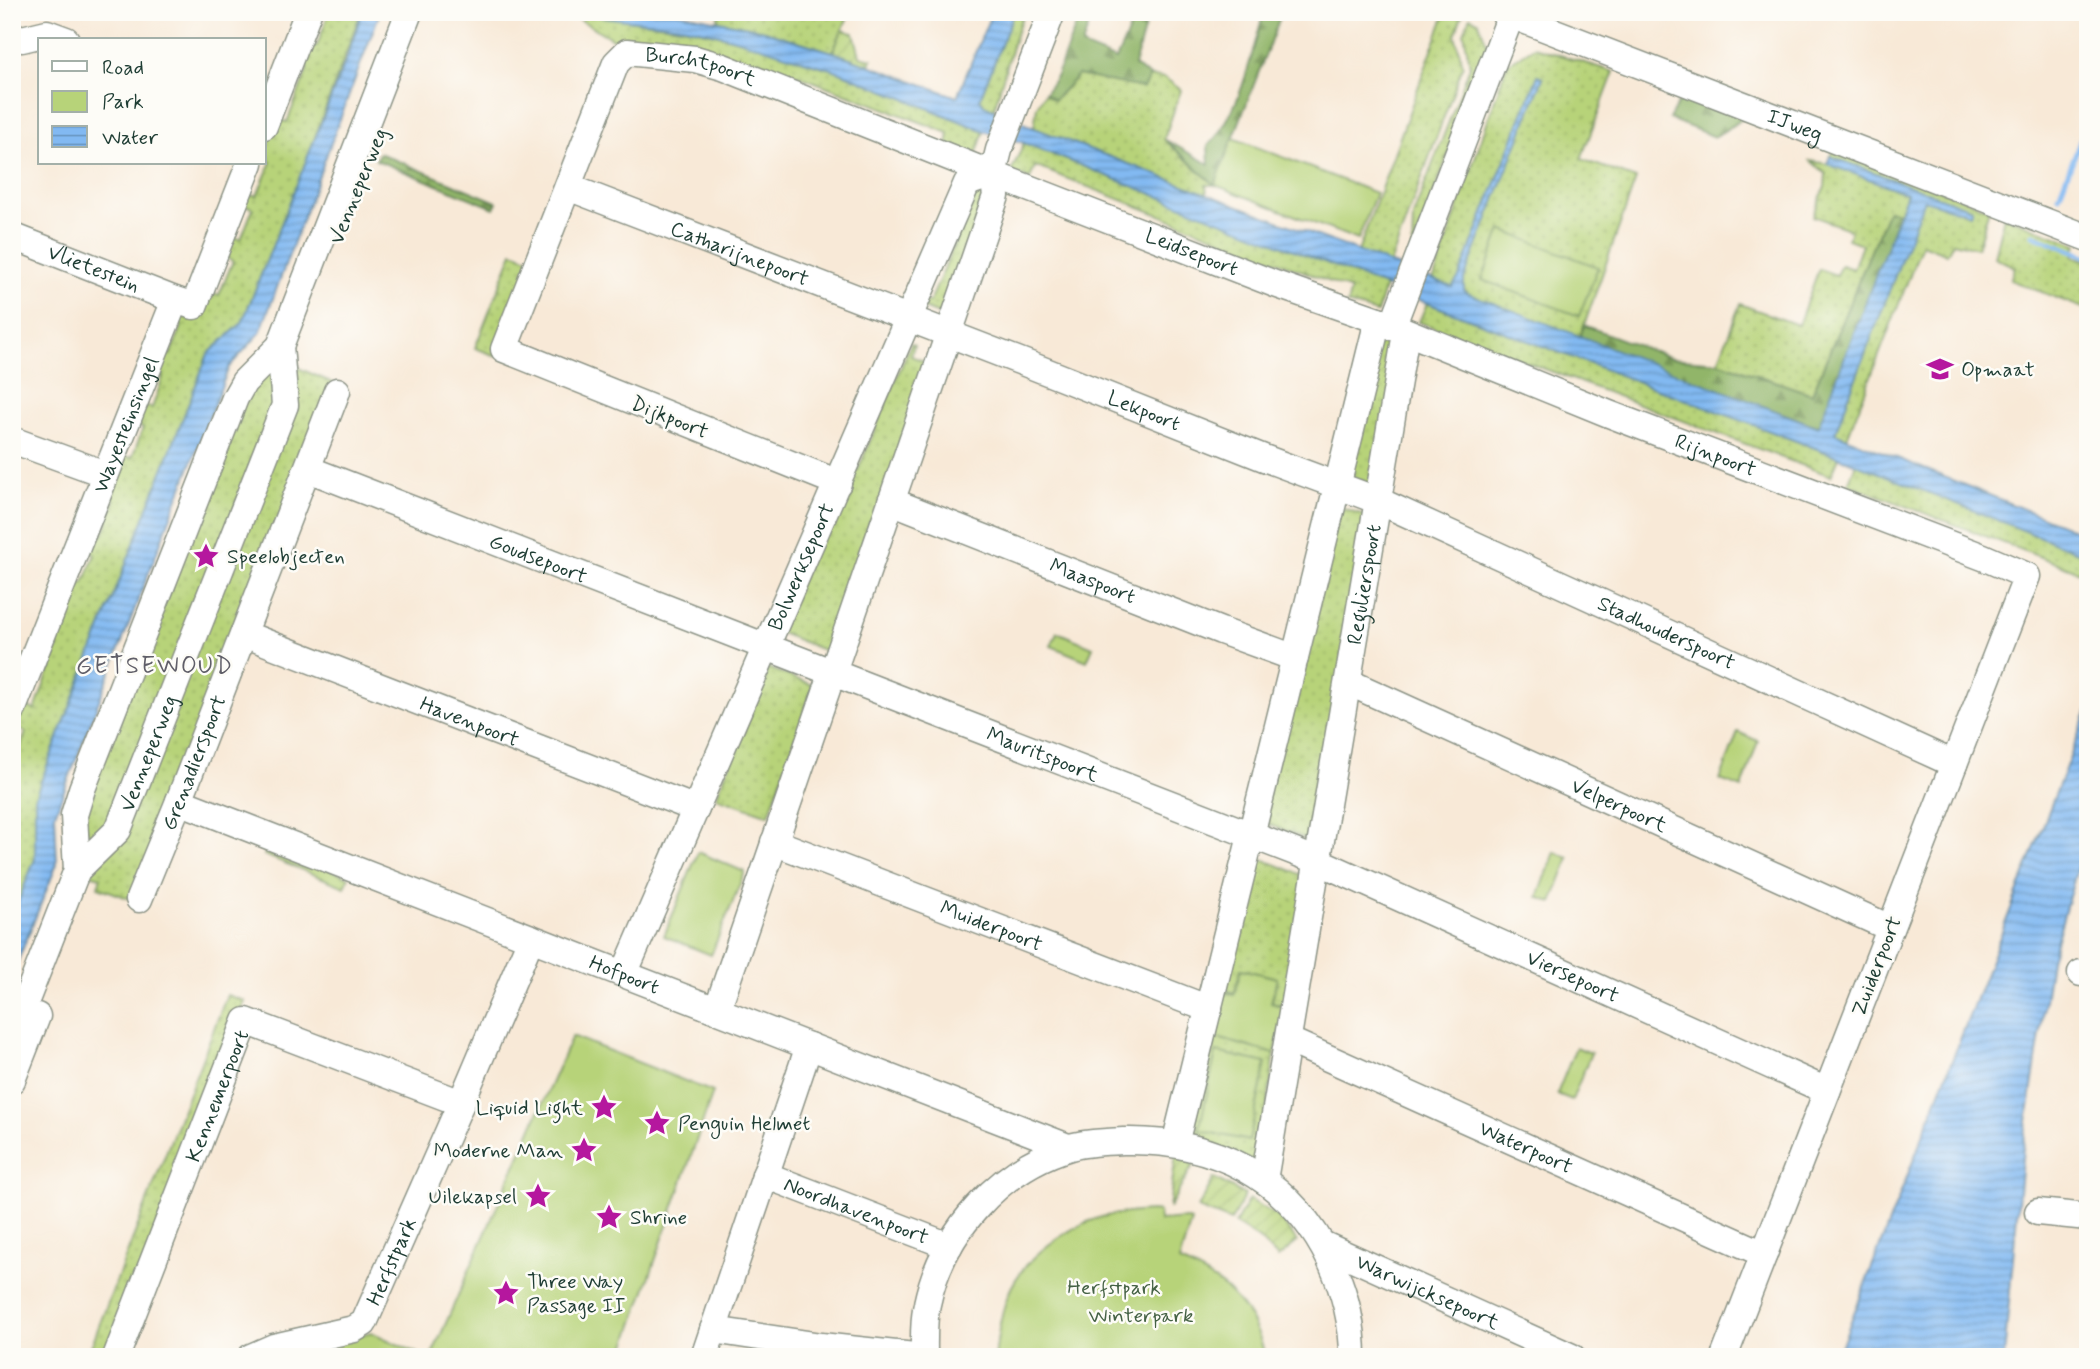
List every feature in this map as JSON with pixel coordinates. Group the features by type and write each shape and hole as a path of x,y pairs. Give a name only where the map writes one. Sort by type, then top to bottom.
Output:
{"street":[{"path":"266,121 308,12"},
{"name":"Venneperweg","path":"12,1036 77,870 118,830 285,405 293,331 409,12"},
{"path":"717,1010 996,196 996,162 1052,12"},
{"name":"IJweg","path":"1507,14 2088,238"},
{"name":"Regulierspoort","path":"1175,1144 1338,486 1394,323 1507,14"},
{"path":"12,35 22,39 47,33 61,38"},
{"name":"Burchtpoort","path":"503,349 616,63 627,52 709,62 996,162"},
{"name":"Bolwerksepoort","path":"624,974 967,183 996,162"},
{"name":"Leidsepoort","path":"996,162 1275,284 1394,323"},
{"path":"175,300 194,306 250,164"},
{"name":"Catharijnepoort","path":"569,187 949,335"},
{"name":"Vlietestein","path":"12,236 175,300"},
{"name":"Wayesteinsingel","path":"12,711 23,647 105,474 175,300"},
{"name":"Regulierspoort","path":"1264,1180 1380,501 1394,323"},
{"name":"Rijnpoort","path":"1394,323 1609,414 1983,557 2026,576"},
{"name":"Venneperweg","path":"77,870 74,815 234,398 244,382 293,331"},
{"name":"Lekpoort","path":"949,335 1380,501"},
{"name":"Dijkpoort","path":"503,349 838,483"},
{"name":"Grenadierspoort","path":"139,899 337,391"},
{"path":"12,440 105,474"},
{"name":"Goudsepoort","path":"308,469 832,672"},
{"name":"Maaspoort","path":"891,501 1295,658"},
{"name":"Stadhouderspoort","path":"1380,501 1954,764"},
{"name":"Zuiderpoort","path":"1724,1357 2026,576"},
{"name":"Havenpoort","path":"244,634 696,809"},
{"name":"Mauritspoort","path":"832,672 1318,861"},
{"name":"Velperpoort","path":"1348,682 1890,928"},
{"name":"Hofpoort","path":"179,801 1068,1147"},
{"name":"Muiderpoort","path":"774,842 1209,1009"},
{"name":"Viersepoort","path":"1318,861 1827,1091"},
{"path":"12,1080 79,907 65,900"},
{"name":"Herfstpark","path":"251,1357 274,1347 354,1329 364,1323 531,938"},
{"name":"Kennemerpoort","path":"117,1352 246,1021 461,1103"},
{"name":"Waterpoort","path":"1288,1040 1764,1254"},
{"name":"Noordhavenpoort","path":"704,1357 809,1046"},
{"path":"713,1330 821,1346 924,1357 926,1307 932,1283 949,1246 974,1211 1002,1184 1029,1165 1068,1147 1110,1142 1175,1144 1195,1147 1224,1157 1264,1180 1303,1217 1322,1244 1345,1300 1352,1332 1353,1357"},
{"name":"Noordhavenpoort","path":"765,1175 949,1246"},
{"path":"2038,1212 2088,1217"},
{"name":"Warwijcksepoort","path":"1322,1244 1572,1357"}],"green space":[{"path":"329,12 361,12 242,323 208,354 35,797 35,859 12,917 12,760 15,761 26,732 16,728 25,706 35,710 58,646 48,641 51,631 63,634 74,605 64,600 72,580 84,583 95,554 84,549 91,531 103,535 115,500 105,495 121,455 132,458 143,428 133,424 141,405 152,408 163,377 153,373 162,352 170,355 182,326 174,320 178,314 190,320 207,292 219,295 233,261 223,256 230,236 241,239 253,208 242,204 246,193 257,196 271,162 266,159 266,142 275,119 287,122 308,68 297,63 305,43 317,46"},
{"path":"567,12 689,28 749,42 835,69 984,131 975,158 947,147 949,133 760,61 748,70 621,44"},
{"path":"719,12 850,12 833,52 758,29 718,21"},
{"path":"1014,12 1024,12 994,109 984,105 980,99"},
{"path":"1081,12 1093,12 1082,46 1116,60 1137,12 1149,12 1134,66 1150,76 1143,88 1078,75 1054,100 1045,93 1057,75"},
{"path":"1264,12 1282,12 1215,185 1164,139 1209,164 1208,146 1220,132 1237,100"},
{"path":"1443,12 1463,13 1455,35 1463,65 1390,264 1358,252 1445,14"},
{"path":"1470,17 1478,21 1488,46 1412,252 1413,216 1470,66 1464,33"},
{"path":"842,30 854,33 860,56 872,59 870,65 833,52"},
{"path":"1534,47 1614,72 1581,159 1636,179 1580,337 1433,281 1507,64"},
{"path":"1078,75 1142,88 1150,77 1165,78 1181,90 1164,139 1215,185 1206,185 1207,194 1034,128 1037,106 1045,93 1054,100"},
{"path":"1684,92 1748,115 1715,137 1669,119"},
{"path":"1233,138 1376,193 1358,240 1215,185"},
{"path":"1024,143 1385,285 1377,313 1347,304 1351,290 1035,166 1030,179 1011,172"},
{"path":"1834,150 1989,209 1977,248 1953,242 1947,254 1922,244 1847,438 1834,433 1924,199 1969,214 1830,156"},
{"path":"379,153 497,202 494,208 376,160"},
{"path":"1811,161 1828,164 1907,193 1900,212 1888,210 1812,394 1718,362 1740,304 1798,325 1819,269 1836,275 1841,265 1853,269 1862,244 1848,239 1851,230 1813,216 1825,187 1826,174"},
{"path":"985,190 949,318 921,307 922,301 930,302 975,196 969,194"},
{"path":"1888,210 1900,212 1819,427 1580,337 1584,325 1671,358 1718,362 1812,394"},
{"path":"2004,216 2077,244 2073,256 2088,261 2088,310 2010,280 2015,267 1994,257"},
{"path":"1501,230 1598,267 1579,316 1482,280"},
{"path":"513,252 534,260 496,356 475,348"},
{"path":"1427,303 1839,457 1831,476 1419,322"},
{"path":"1379,338 1400,344 1374,485 1346,475"},
{"path":"911,343 914,345 911,356 926,362 877,523 870,521 829,645 833,654 778,632 849,469 858,470"},
{"path":"289,364 333,383 133,900 98,887 101,877 85,873 119,837"},
{"path":"272,368 275,403 114,822 86,851 83,807 249,389"},
{"path":"1856,463 2088,556 2088,575 1848,484"},
{"path":"1338,507 1371,517 1316,843 1260,821"},
{"path":"1057,632 1093,647 1087,661 1051,646"},
{"path":"763,666 820,688 819,693 811,692 769,815 716,797 767,675"},
{"path":"1738,732 1758,741 1742,788 1720,780"},
{"path":"268,845 349,877 345,887 264,855"},
{"path":"698,852 745,872 711,955 664,936"},
{"path":"1555,852 1569,858 1552,903 1538,897"},
{"path":"1252,855 1310,878 1283,1005 1272,1002 1277,978 1241,969 1235,993 1224,990"},
{"path":"1241,969 1277,978 1271,1003 1285,1007 1275,1054 1214,1037 1224,992 1234,995"},
{"path":"227,995 245,1001 107,1357 87,1357"},
{"path":"572,1036 713,1092 622,1357 431,1357"},
{"path":"1214,1037 1275,1054 1259,1158 1251,1161 1201,1140 1191,1132"},
{"path":"1576,1047 1591,1053 1572,1100 1557,1094"},
{"path":"1216,1052 1266,1063 1249,1141 1199,1130"},
{"path":"1176,1154 1196,1160 1169,1208"},
{"path":"1214,1178 1245,1195 1231,1221 1198,1208"},
{"path":"1249,1199 1280,1218 1297,1242 1278,1258 1259,1239 1235,1224"},
{"name":"Herfstpark","path":"1159,1212 1160,1221 1191,1221 1179,1262 1210,1277 1235,1298 1254,1325 1265,1357 995,1357 1000,1322 1011,1288 1036,1255 1073,1229 1098,1218"},
{"path":"371,1332 425,1357 273,1357"}],"water":[{"path":"362,12 380,12 260,333 229,367 55,814 57,864 12,975 12,917 35,859 35,797 208,354 242,323 347,57"},
{"path":"579,12 675,12 758,29 833,52 957,97 992,12 1014,12 980,99 984,105 1034,128 1452,287 1459,277 1538,75 1543,78 1464,279 1464,290 1818,427 1907,193 1827,164 1830,156 1972,209 1970,214 1924,200 1835,433 2088,535 2088,556 1839,457 1427,303 1024,143 984,131 842,72 700,30"},
{"path":"2088,710 2088,830 2051,960 2023,1148 2004,1357 1837,1357"}],"waterway":[{"path":"2059,196 2088,121"},
{"path":"2033,235 2088,257"}],"place":[{"name":"Opmaat","path":"1940,369"},
{"name":"Speelobjecten","path":"206,556"},
{"name":"Liquid Light","path":"604,1107"},
{"name":"Penguin Helmet","path":"657,1123"},
{"name":"Moderne Man","path":"584,1150"},
{"name":"Uilekapsel","path":"538,1196"},
{"name":"Shrine","path":"609,1217"},
{"name":"Three Way Passage II","path":"506,1293"}],"district":[{"name":"GETSEWOUD","path":"155,665"}],"park label":[{"name":"Winterpark","path":"1141,1315"}]}
